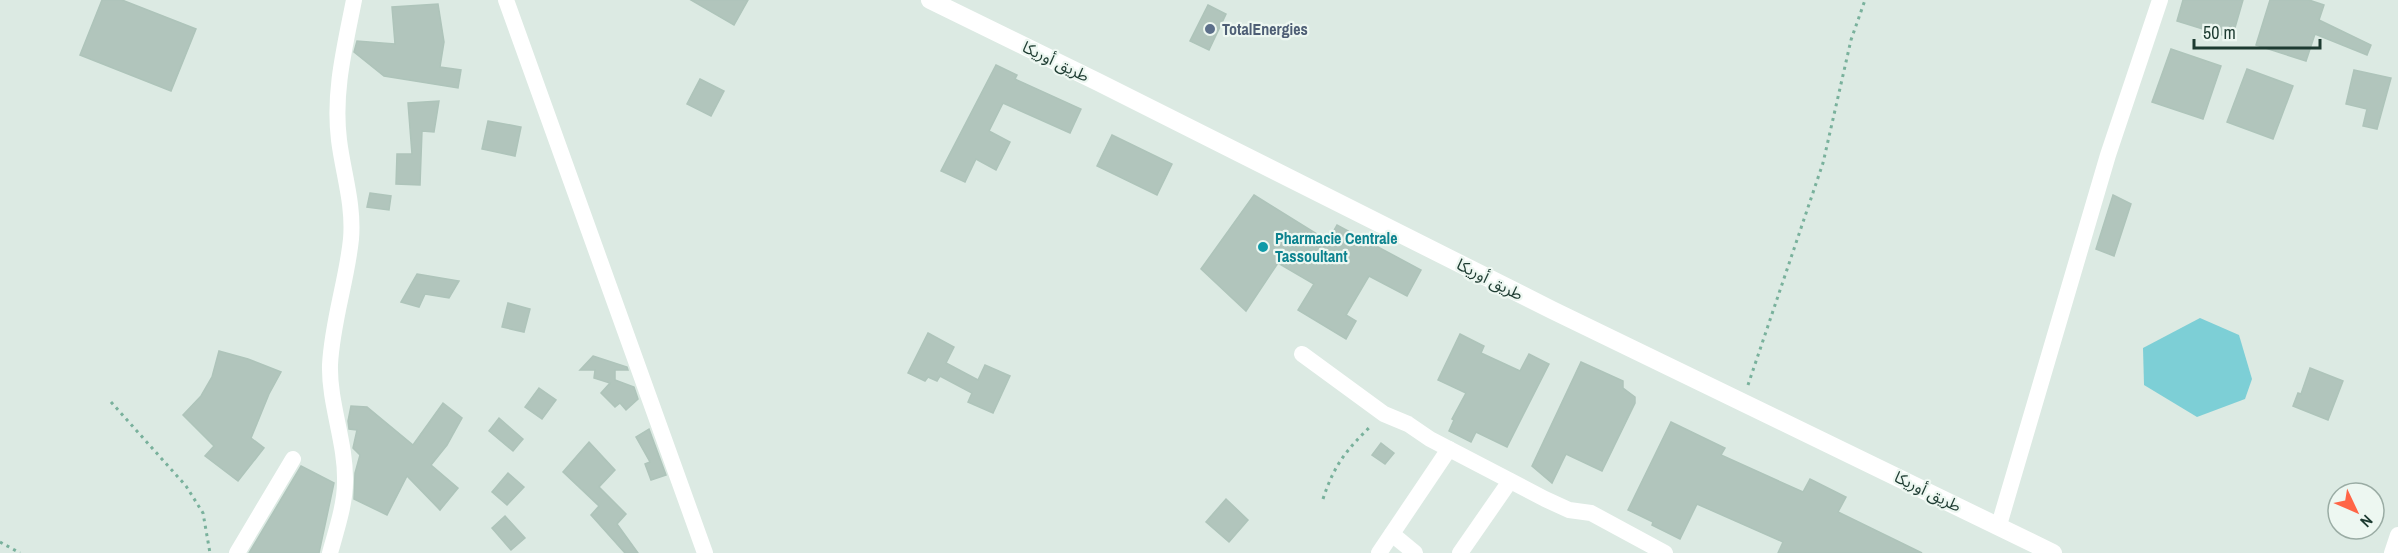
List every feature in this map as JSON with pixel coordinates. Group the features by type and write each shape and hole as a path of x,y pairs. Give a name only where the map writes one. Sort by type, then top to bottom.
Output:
{"street":[{"path":"330,553 345,482 330,365 338,303 351,240 352,214 350,191 339,139 338,84 354,0"},
{"path":"506,0 703,552"},
{"name":"طريق أوريكا","path":"930,0 1552,310 2000,525 2053,553"},
{"path":"2000,525 2108,155 2160,0"},
{"path":"1302,354 1384,414 1408,424 1430,440 1569,510 1591,513 1665,553"},
{"path":"1379,553 1449,449"},
{"path":"237,553 293,459"},
{"path":"1460,553 1510,481"},
{"path":"1392,534 1415,553"},
{"path":"2392,553 2398,535"}],"path":[{"path":"1742,402 1823,163 1851,40 1865,0"},
{"path":"111,402 186,486 203,513 210,553"},
{"path":"1323,499 1331,474 1339,460 1384,414"},
{"path":"0,542 20,553"}],"water":[{"path":"2200,318 2239,335 2252,379 2245,399 2197,417 2144,385 2143,348"}],"building":[{"path":"102,0 122,0 196,29 171,91 80,55"},
{"path":"691,0 748,0 734,25"},
{"path":"2183,0 2243,0 2232,38 2177,21"},
{"path":"2270,0 2309,0 2324,5 2319,20 2371,45 2367,55 2315,34 2306,61 2256,45"},
{"path":"438,4 444,42 440,67 461,70 458,88 384,76 354,52 357,41 395,44 392,7"},
{"path":"1208,5 1226,14 1209,50 1190,41"},
{"path":"2171,49 2221,66 2203,119 2152,102"},
{"path":"996,65 1017,75 1015,79 1081,109 1070,133 1003,103 989,131 1010,142 996,170 976,159 965,182 941,171"},
{"path":"2247,69 2293,86 2273,139 2227,122"},
{"path":"2354,70 2391,78 2377,129 2363,126 2367,109 2346,104"},
{"path":"700,79 724,91 711,116 687,104"},
{"path":"439,101 434,132 422,131 420,185 396,184 397,154 412,154 408,103"},
{"path":"488,121 521,127 515,156 482,149"},
{"path":"1112,135 1172,164 1157,195 1097,166"},
{"path":"370,193 391,196 389,210 367,207"},
{"path":"1254,195 1328,241 1337,225 1421,270 1407,296 1369,276 1346,315 1356,321 1346,339 1298,310 1314,284 1278,263 1246,311 1201,269"},
{"path":"2113,195 2131,204 2114,256 2096,249"},
{"path":"417,274 459,281 449,298 425,294 419,307 401,302"},
{"path":"508,303 530,309 524,332 502,327"},
{"path":"928,333 954,347 946,363 978,380 985,365 1010,376 993,413 968,402 972,393 940,376 937,381 928,377 925,381 908,373"},
{"path":"1460,334 1484,346 1481,353 1520,371 1529,354 1549,364 1507,447 1476,432 1471,442 1449,431 1454,420 1452,419 1466,393 1438,380"},
{"path":"219,351 281,372 269,394 251,438 264,448 238,481 205,456 214,446 183,415 201,396 212,377"},
{"path":"593,356 627,367 628,370 615,370 615,380 634,387 638,399 626,410 620,403 615,407 601,393 610,383 594,378 595,370 580,370"},
{"path":"1581,362 1623,381 1623,388 1635,397 1635,403 1602,471 1566,454 1552,483 1532,466"},
{"path":"2310,368 2343,381 2328,420 2293,406 2298,393 2301,394"},
{"path":"539,388 556,400 542,419 525,407"},
{"path":"443,403 462,418 447,445 431,465 458,488 440,510 407,476 387,515 354,499 355,473 360,455 353,448 357,430 349,429 351,406 367,407 413,445"},
{"path":"499,418 523,439 513,451 489,431"},
{"path":"1671,422 1725,448 1721,455 1803,492 1810,479 1846,497 1838,512 1922,553 1778,553 1783,542 1697,504 1680,539 1652,525 1653,522 1628,510"},
{"path":"649,429 666,475 651,480 645,464 650,462 636,437"},
{"path":"589,442 615,470 599,487 626,514 617,524 638,553 625,553 591,515 599,506 563,472"},
{"path":"1381,443 1394,453 1385,464 1372,455"},
{"path":"301,466 334,483 319,553 249,553"},
{"path":"508,473 524,487 507,505 492,492"},
{"path":"1226,499 1248,520 1229,542 1206,522"},
{"path":"505,516 525,538 511,550 492,528"}],"place":[{"name":"TotalEnergies","path":"1210,29"},
{"name":"Pharmacie Centrale Tassoultant","path":"1263,247"}]}
